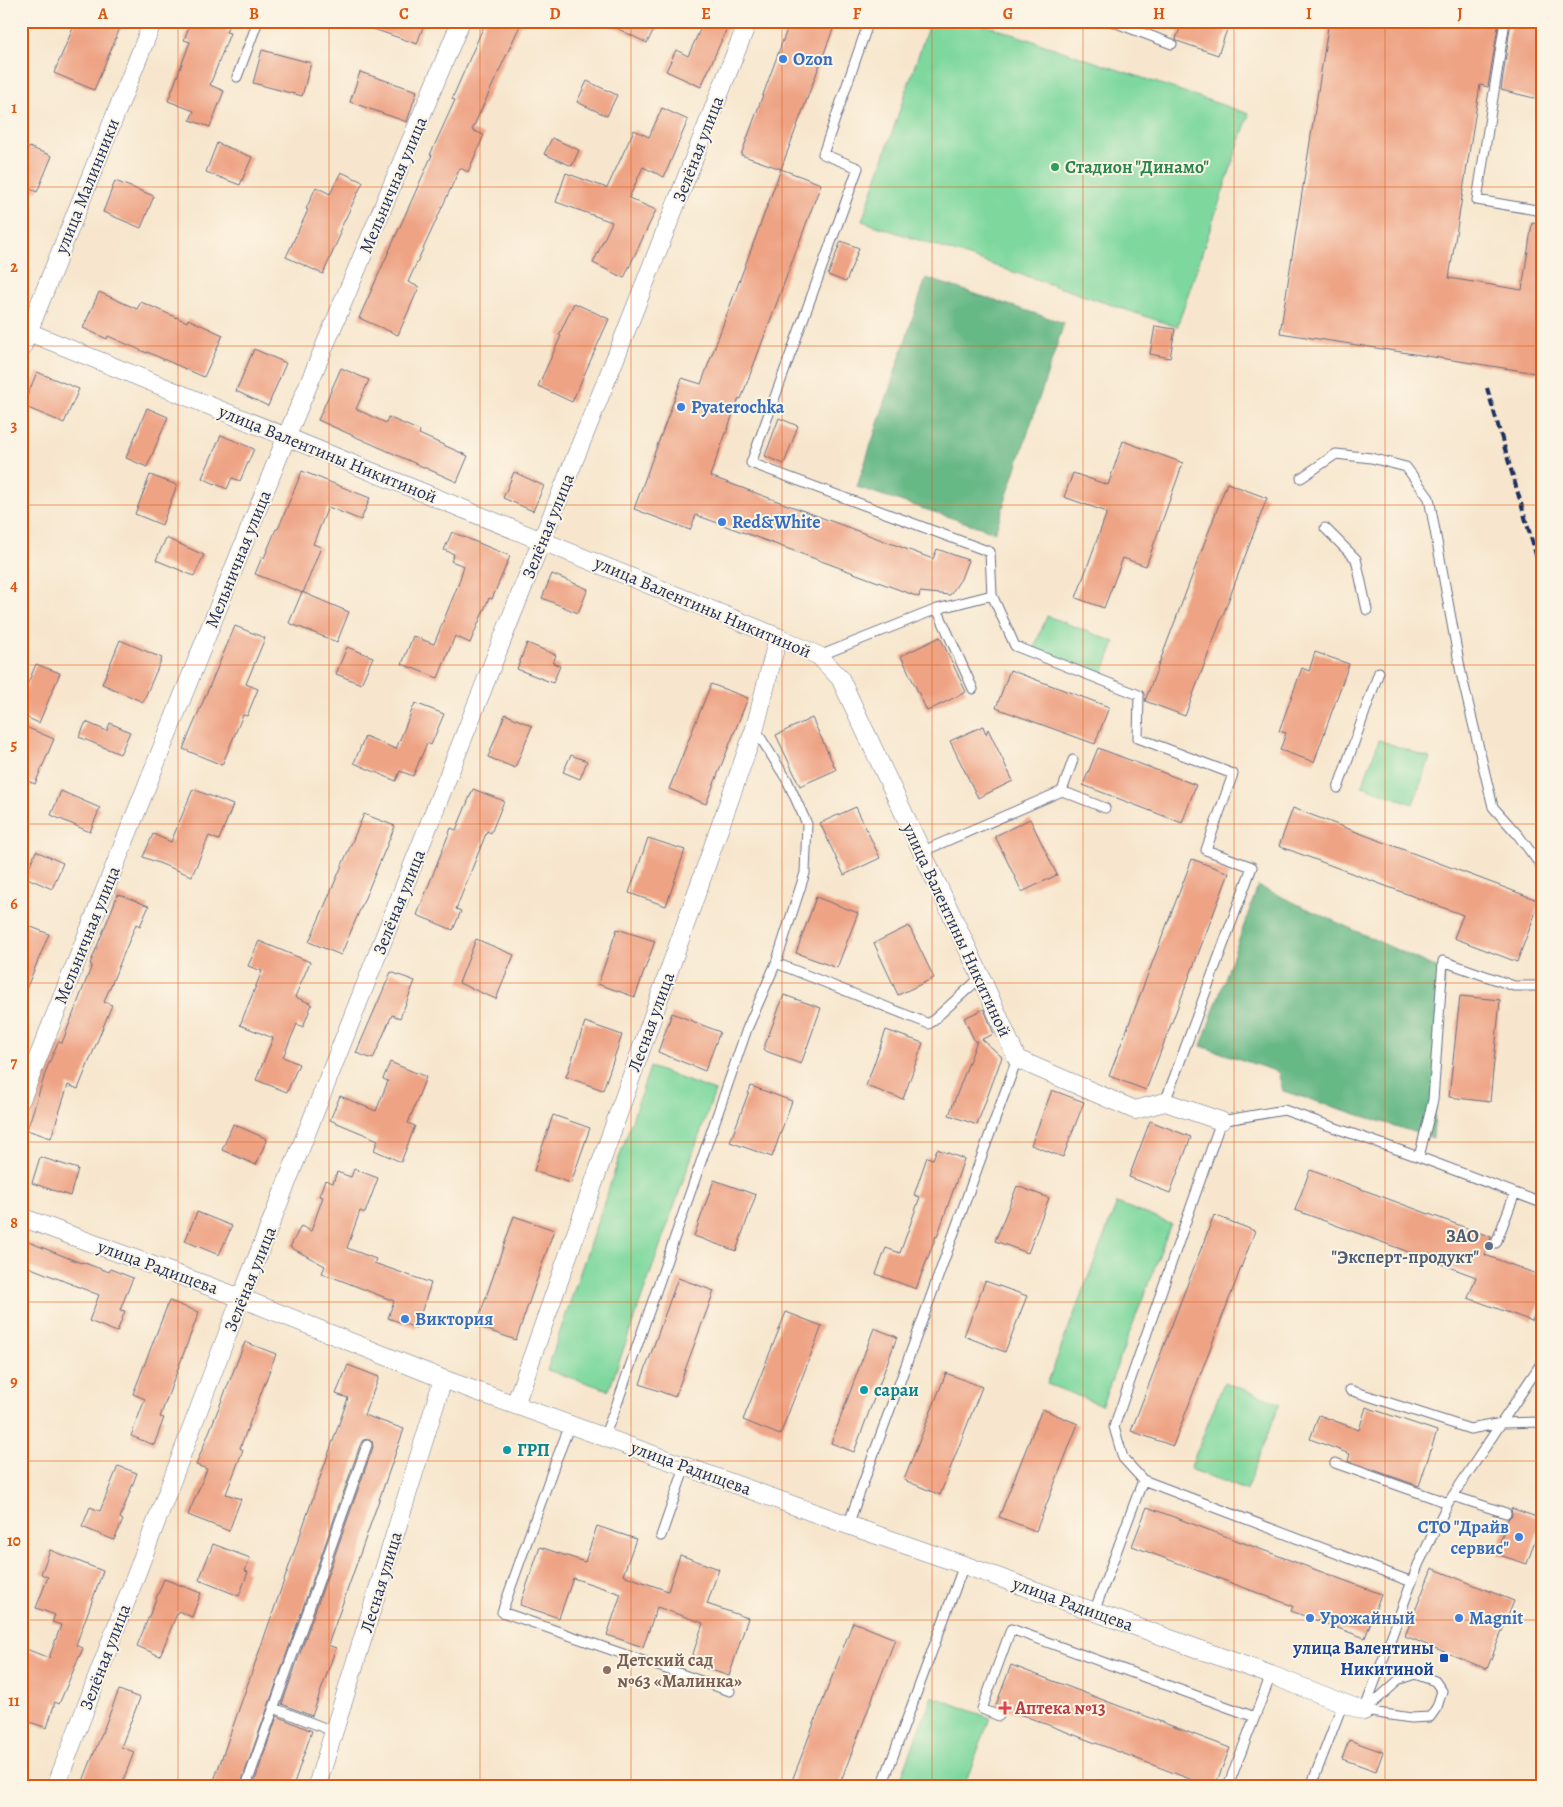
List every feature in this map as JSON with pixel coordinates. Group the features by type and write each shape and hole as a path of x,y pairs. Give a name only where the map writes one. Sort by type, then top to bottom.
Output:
{"street":[{"name":"улица Малинники","path":"21,350 25,331 153,21"},
{"name":"Мельничная улица","path":"21,1100 286,438 461,21"},
{"name":"Зелёная улица","path":"56,1786 241,1298 542,540 618,354 748,21"},
{"name":"улица Валентины Никитиной","path":"25,331 542,540 778,637 819,656 840,678 981,977 1017,1059 1135,1110 1165,1102"},
{"name":"Лесная улица","path":"515,1405 755,728 778,637"},
{"path":"1165,1102 1221,1121"},
{"name":"улица Радищева","path":"21,1217 241,1298 443,1379 1364,1710"},
{"name":"Лесная улица","path":"317,1786 443,1379"}],"lane":[{"path":"237,77 258,21"},
{"path":"869,21 823,154 858,168 750,463 990,552 992,595 1015,646 1139,695 1138,738 1233,774 1206,850 1252,867 1165,1102"},
{"path":"1111,21 1172,44"},
{"path":"1505,21 1477,200 1542,211"},
{"path":"1302,478 1336,454 1371,458 1406,467 1429,498 1461,672 1494,807 1542,867"},
{"path":"1325,528 1356,559 1367,610"},
{"path":"819,656 937,609 992,595"},
{"path":"937,609 973,689"},
{"path":"1338,788 1379,672"},
{"path":"604,1437 747,1029 776,964 805,873 807,824 787,780 755,728"},
{"path":"1062,791 1073,760"},
{"path":"921,852 1062,791 1105,808"},
{"path":"1419,1157 1433,1100 1443,961 1514,986 1542,986"},
{"path":"776,964 929,1024 981,977"},
{"path":"848,1525 1017,1059"},
{"path":"1412,1582 1143,1480 1122,1458 1114,1427 1221,1121 1284,1110 1419,1157 1542,1203"},
{"path":"1496,1243 1515,1193"},
{"path":"1364,1710 1412,1582 1450,1499 1542,1362"},
{"path":"1350,1390 1470,1429 1502,1423 1542,1422"},
{"path":"570,1425 502,1612 730,1691"},
{"path":"246,1786 367,1445"},
{"path":"1335,1463 1450,1499 1506,1513"},
{"path":"661,1536 685,1466"},
{"path":"1094,1612 1143,1480"},
{"path":"882,1786 964,1565"},
{"path":"999,1716 982,1710 1011,1629 1255,1717"},
{"path":"1415,1674 1435,1681 1442,1691 1437,1707 1430,1717 1411,1718 1364,1710 1400,1679 1415,1674"},
{"path":"1228,1786 1271,1675"},
{"path":"1311,1786 1343,1703"},
{"path":"274,1708 335,1732"}],"green space":[{"name":"Стадион \"Динамо\"","path":"930,21 974,21 1249,114 1177,327 862,221"},
{"path":"926,278 1064,323 995,532 857,487"},
{"path":"1047,616 1115,642 1101,679 1032,653"},
{"path":"1379,740 1430,758 1413,804 1362,786"},
{"path":"1258,886 1445,972 1433,1138 1283,1091 1278,1072 1201,1046"},
{"path":"650,1067 715,1091 609,1390 547,1370"},
{"path":"1117,1203 1171,1224 1102,1405 1047,1384"},
{"path":"1224,1382 1280,1403 1246,1490 1190,1469"},
{"path":"932,1696 990,1718 964,1786 898,1786"}],"building":[{"path":"76,21 123,21 94,90 54,73"},
{"path":"191,21 230,21 226,32 230,33 210,85 224,91 210,127 190,120 194,111 168,101 190,42 184,40"},
{"path":"359,21 425,21 417,44 359,24"},
{"path":"486,21 522,21 472,130 484,135 468,172 460,168 408,282 419,287 398,335 359,318 432,155 430,155 455,100 452,99"},
{"path":"602,21 658,21 647,43"},
{"path":"704,21 730,21 701,87 666,71 676,50 688,56"},
{"path":"790,21 836,21 781,169 741,155"},
{"path":"1183,21 1230,21 1218,55 1177,41 1176,39"},
{"path":"1329,21 1499,21 1488,87 1480,85 1449,278 1522,290 1532,223 1542,224 1542,374 1280,333"},
{"path":"1511,21 1542,21 1542,100 1501,90"},
{"path":"262,50 311,63 302,96 253,83"},
{"path":"360,72 417,91 407,122 350,102"},
{"path":"587,81 617,95 607,116 577,102"},
{"path":"662,108 688,120 664,177 643,167 629,198 656,210 624,278 593,263 612,222 556,202 566,173 607,188 634,130 649,137"},
{"path":"552,138 579,150 572,166 544,154"},
{"path":"217,143 252,157 240,185 206,172"},
{"path":"29,147 52,156 37,192 21,185 21,165"},
{"path":"781,169 821,184 741,399 739,398 710,476 933,559 937,549 968,560 961,579 950,595 920,592 919,597 696,515 690,530 634,509 682,378 701,384"},
{"path":"341,172 363,182 339,232 341,233 323,274 286,257 308,210 306,209 316,187 330,194"},
{"path":"115,181 154,196 141,228 103,212"},
{"path":"841,241 859,248 846,282 828,275"},
{"path":"99,292 137,309 141,302 187,322 188,319 223,335 204,377 108,336 107,339 83,328"},
{"path":"574,303 609,319 572,402 538,386"},
{"path":"1155,326 1175,329 1170,358 1150,354"},
{"path":"254,349 286,363 268,406 236,391"},
{"path":"341,368 369,380 356,409 386,423 388,417 420,431 419,434 468,456 457,482 318,420"},
{"path":"37,372 79,389 64,423 23,406"},
{"path":"147,408 168,417 147,467 126,458"},
{"path":"779,418 798,426 784,464 765,456"},
{"path":"221,435 254,449 240,481 232,478 227,489 202,478"},
{"path":"1123,441 1183,463 1146,566 1123,558 1104,608 1076,598 1107,512 1064,497 1073,473 1108,485"},
{"path":"302,471 370,498 361,520 328,507 313,544 321,547 303,593 255,574 276,529 278,529"},
{"path":"514,472 544,486 533,511 503,498"},
{"path":"150,475 177,485 162,525 135,514"},
{"path":"1227,483 1267,498 1185,716 1145,701"},
{"path":"452,532 510,556 492,599 489,598 470,643 455,636 438,678 402,664 413,636 434,644 458,585 464,566 451,561 454,554 444,550"},
{"path":"166,538 204,555 194,576 156,560"},
{"path":"552,574 588,589 578,613 542,598"},
{"path":"302,592 349,612 337,642 289,623"},
{"path":"235,626 265,638 246,684 258,689 247,716 243,715 222,765 183,749"},
{"path":"940,637 966,692 927,711 901,656"},
{"path":"120,640 162,658 143,702 102,684"},
{"path":"527,643 556,655 553,663 560,666 553,683 517,669"},
{"path":"347,647 373,657 361,684 336,674"},
{"path":"1315,652 1349,664 1314,762 1280,750 1286,733 1279,731 1302,668 1309,671"},
{"path":"36,664 60,673 39,723 21,715 21,699"},
{"path":"1010,670 1109,707 1095,744 996,708"},
{"path":"711,684 748,698 706,804 669,789"},
{"path":"415,703 444,714 431,745 427,743 413,776 400,771 396,781 354,763 365,736 396,749"},
{"path":"505,714 532,726 515,768 488,757"},
{"path":"812,718 836,770 800,786 776,735"},
{"path":"86,722 107,731 110,723 130,732 120,754 79,737"},
{"path":"21,725 54,739 35,784 21,778"},
{"path":"983,726 986,734 988,729 1013,781 978,798 950,741"},
{"path":"1098,748 1196,785 1182,823 1083,785"},
{"path":"571,755 587,761 580,779 563,772"},
{"path":"193,789 233,805 219,840 209,836 192,876 143,857 153,834 171,842"},
{"path":"473,789 504,801 491,833 487,831 456,909 461,911 453,930 417,915 451,828 456,830"},
{"path":"61,791 100,808 90,832 51,815"},
{"path":"856,807 880,858 844,875 820,823"},
{"path":"1293,808 1540,901 1517,962 1454,938 1463,915 1279,846"},
{"path":"364,814 395,826 341,955 309,942"},
{"path":"1030,819 1057,875 1022,892 995,836"},
{"path":"648,838 685,850 666,906 629,893"},
{"path":"36,851 63,863 52,889 25,877"},
{"path":"1192,859 1229,873 1146,1090 1109,1076"},
{"path":"118,894 149,906 140,926 136,924 104,1002 112,1005 78,1089 68,1085 51,1138 27,1130 47,1068 58,1042 62,1043 92,965 90,964"},
{"path":"816,897 858,913 837,968 796,953"},
{"path":"21,923 49,934 22,999 21,999"},
{"path":"909,926 934,978 898,995 874,943"},
{"path":"617,929 655,941 635,997 598,984"},
{"path":"476,939 514,955 496,999 459,983"},
{"path":"259,941 310,962 295,997 312,1004 303,1027 297,1024 283,1057 299,1064 287,1092 256,1080 273,1038 240,1025 262,971 248,966"},
{"path":"391,972 415,981 400,1018 392,1015 373,1059 356,1053"},
{"path":"784,995 821,1008 801,1064 763,1050"},
{"path":"1460,996 1500,1000 1490,1102 1449,1097"},
{"path":"984,1009 994,1034 982,1039 1002,1057 977,1125 949,1115 977,1041 975,1042 964,1018"},
{"path":"672,1013 720,1032 705,1071 658,1052"},
{"path":"585,1022 622,1035 603,1090 566,1077"},
{"path":"886,1030 923,1043 903,1099 866,1086"},
{"path":"390,1062 426,1077 408,1123 415,1126 401,1162 374,1150 378,1140 330,1120 340,1096 376,1111 388,1081 383,1079"},
{"path":"751,1086 792,1101 772,1157 730,1142"},
{"path":"1052,1090 1084,1102 1063,1157 1031,1145"},
{"path":"553,1115 590,1128 571,1183 534,1171"},
{"path":"1150,1121 1191,1137 1170,1193 1129,1177"},
{"path":"233,1124 267,1139 256,1165 222,1150"},
{"path":"937,1149 964,1159 937,1237 916,1289 876,1274 886,1248 900,1253 920,1197 914,1195 927,1157 933,1159"},
{"path":"40,1157 78,1169 70,1196 32,1183"},
{"path":"354,1169 378,1178 365,1213 360,1211 347,1248 376,1259 374,1263 431,1283 416,1328 388,1318 394,1301 322,1273 325,1266 290,1247 301,1226 311,1231 323,1197 319,1196 325,1180 333,1183 337,1172 351,1177"},
{"path":"1310,1170 1491,1237 1485,1255 1542,1276 1542,1296 1532,1321 1468,1298 1476,1277 1295,1210"},
{"path":"714,1180 756,1195 736,1251 694,1236"},
{"path":"1017,1186 1049,1198 1028,1253 995,1241"},
{"path":"197,1212 232,1226 219,1255 185,1241"},
{"path":"1214,1215 1255,1231 1173,1446 1131,1431"},
{"path":"514,1216 554,1230 516,1340 476,1326"},
{"path":"21,1239 81,1263 109,1272 110,1269 133,1278 120,1310 125,1311 117,1332 89,1321 99,1295 21,1264"},
{"path":"678,1278 714,1291 675,1397 640,1384"},
{"path":"985,1281 1027,1296 1005,1352 964,1336"},
{"path":"169,1301 199,1312 160,1417 164,1418 154,1445 131,1436 145,1399 133,1394"},
{"path":"786,1312 822,1326 780,1435 743,1420"},
{"name":"сараи","path":"874,1328 897,1337 854,1452 831,1443"},
{"path":"245,1342 276,1354 240,1448 243,1450 226,1494 241,1499 229,1531 188,1515 207,1469 196,1465"},
{"path":"348,1365 379,1377 364,1415 404,1429 328,1645 336,1648 312,1716 282,1704 373,1447 372,1441 369,1439 363,1440 361,1443 240,1786 212,1786 348,1398 336,1394"},
{"path":"946,1373 982,1387 940,1495 904,1480"},
{"path":"1366,1407 1437,1431 1419,1486 1348,1461 1350,1454 1310,1439 1319,1415 1359,1430"},
{"path":"1042,1409 1078,1424 1036,1531 999,1517"},
{"path":"118,1466 137,1473 120,1518 123,1520 114,1540 82,1527 90,1507 100,1511"},
{"path":"1147,1507 1381,1594 1365,1638 1291,1611 1293,1606 1132,1546"},
{"name":"СТО \"Драйв сервис\"","path":"1511,1508 1542,1519 1527,1564 1496,1554 1508,1519 1512,1515"},
{"path":"597,1526 636,1539 623,1575 668,1591 680,1555 719,1569 707,1604 748,1618 729,1676 690,1663 703,1623 657,1607 643,1647 607,1635 621,1594 573,1578 559,1618 520,1605 540,1547 585,1562"},
{"path":"213,1544 250,1558 245,1571 248,1572 239,1596 199,1580"},
{"path":"50,1550 103,1571 76,1645 83,1648 59,1704 55,1702 47,1728 21,1719 21,1647 49,1658 61,1625 52,1622 55,1615 36,1608 48,1577 41,1574"},
{"name":"Magnit","path":"1432,1568 1514,1601 1487,1669 1405,1636"},
{"path":"164,1579 201,1593 192,1617 178,1611 160,1656 137,1646"},
{"path":"853,1622 895,1639 839,1786 790,1786"},
{"path":"1011,1665 1230,1748 1215,1786 1208,1786 996,1705"},
{"path":"119,1690 140,1698 121,1747 134,1752 121,1786 81,1786"},
{"path":"277,1716 312,1731 293,1786 253,1786"},
{"path":"1349,1740 1383,1752 1376,1771 1342,1759"}],"railway":[{"path":"1487,388 1542,575"},
{"path":"1541,1786 1542,1782"}],"place":[{"name":"Ozon","path":"783,59"},
{"name":"Стадион \"Динамо\"","path":"1055,167"},
{"name":"Pyaterochka","path":"681,407"},
{"name":"Red&White","path":"722,522"},
{"name":"ЗАО \"Эксперт-продукт\"","path":"1489,1246"},
{"name":"Виктория","path":"405,1319"},
{"name":"сараи","path":"864,1390"},
{"name":"ГРП","path":"507,1450"},
{"name":"СТО \"Драйв сервис\"","path":"1519,1537"},
{"name":"Урожайный","path":"1310,1618"},
{"name":"Magnit","path":"1459,1618"},
{"name":"улица Валентины Никитиной","path":"1444,1658"},
{"name":"Детский сад №63 «Малинка»","path":"607,1670"},
{"name":"Аптека №13","path":"1005,1708"}]}
